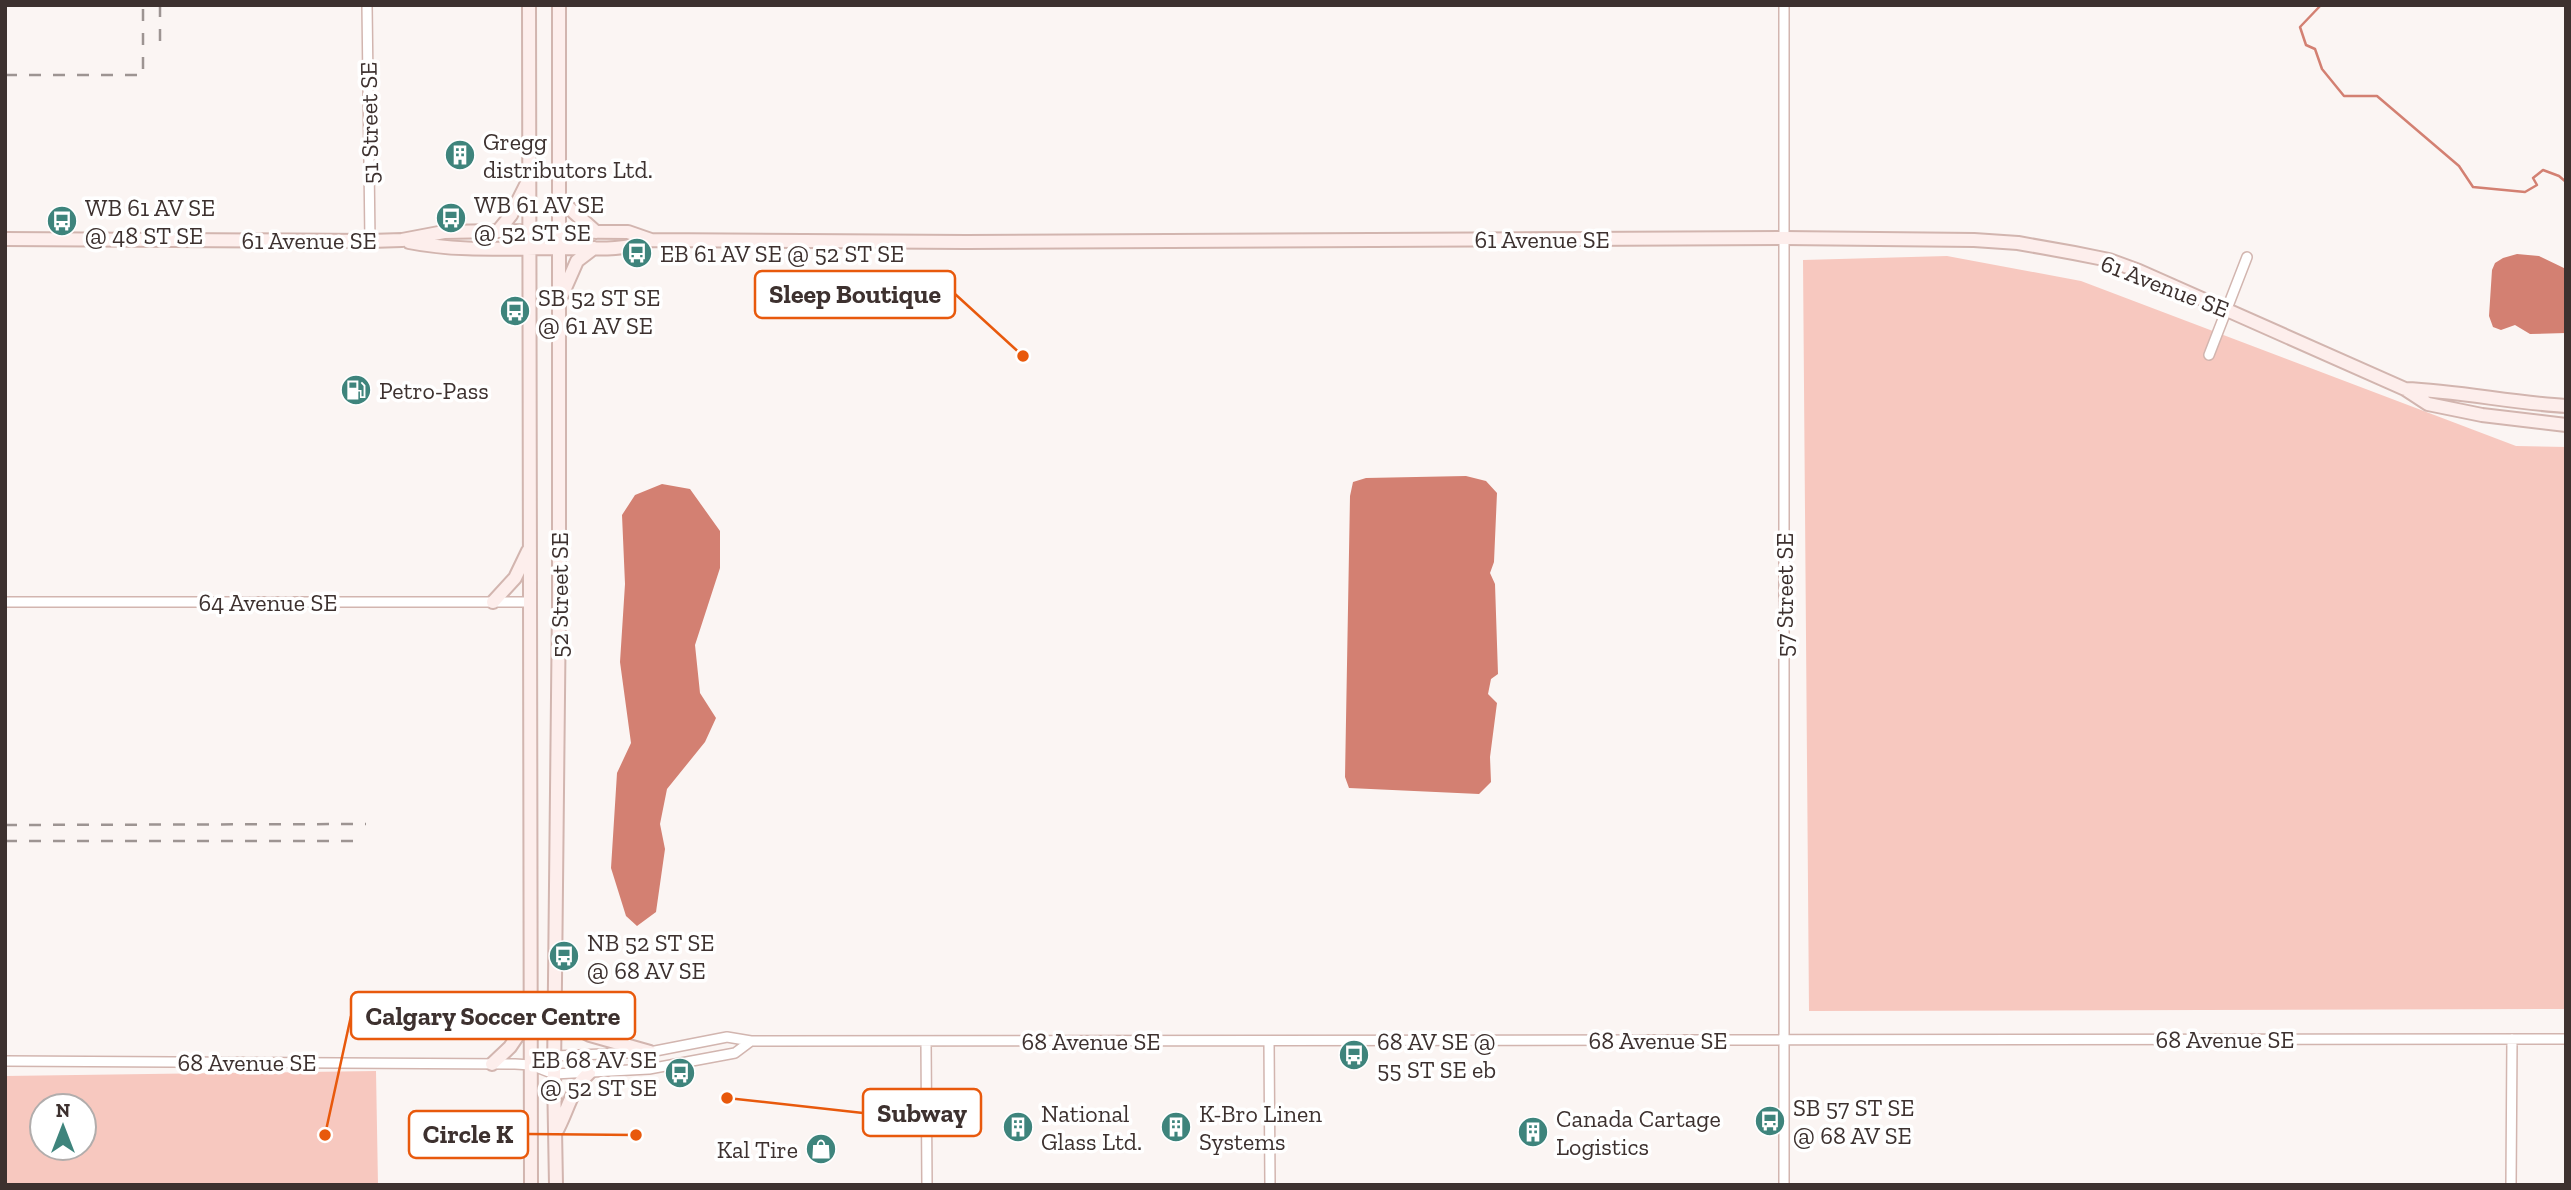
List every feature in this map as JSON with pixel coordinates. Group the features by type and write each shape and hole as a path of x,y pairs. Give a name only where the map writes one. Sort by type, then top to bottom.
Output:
{"street":[{"name":"51 Street SE","path":"367,5 370,240"},
{"name":"52 Street SE","path":"529,5 531,1185"},
{"name":"52 Street SE","path":"556,1185 554,1074 559,603 559,5"},
{"name":"57 Street SE","path":"1784,5 1784,1185"},
{"path":"498,231 511,215 528,179"},
{"path":"559,199 596,232"},
{"name":"61 Avenue SE","path":"5,239 402,240 444,232 498,231 628,232 651,240 1195,242 1784,238 2018,243 2109,260 2405,389 2428,404 2482,415 2566,425"},
{"name":"61 Avenue SE","path":"402,240 440,248 530,249 629,248 651,240"},
{"path":"559,302 577,261 594,248"},
{"path":"2209,355 2247,257"},
{"name":"61 Avenue SE","path":"2405,389 2440,390 2493,399 2566,406"},
{"path":"493,602 515,578 529,548"},
{"name":"64 Avenue SE","path":"5,602 530,601"},
{"path":"555,1008 578,1029 590,1035 650,1052"},
{"path":"492,1064 523,1031 530,1016"},
{"name":"68 Avenue SE","path":"531,1065 555,1056 650,1052 727,1037 751,1041 2566,1039"},
{"path":"2511,1185 2512,1039"},
{"name":"68 Avenue SE","path":"5,1061 492,1064 531,1065 554,1074 649,1069 685,1063 735,1053 751,1041"},
{"path":"926,1041 927,1185"},
{"path":"1269,1041 1270,1185"},
{"path":"555,1132 575,1087 589,1073"}],"shaded area":[{"path":"2517,254 2539,256 2566,269 2566,333 2530,334 2515,325 2501,330 2493,327 2489,316 2492,270 2495,263"},
{"path":"1947,256 2081,281 2516,446 2566,447 2566,1009 1809,1011 1803,260"},
{"path":"1466,476 1486,481 1497,493 1494,562 1490,573 1495,584 1498,674 1491,679 1488,694 1497,703 1490,757 1491,782 1479,794 1349,788 1345,777 1350,496 1353,482 1366,478"},
{"path":"662,484 690,489 720,531 720,568 695,645 700,693 716,718 705,742 667,789 660,824 665,849 656,912 637,926 626,916 611,868 617,773 631,743 620,662 625,584 622,515 635,495"},
{"path":"376,1071 378,1185 5,1185 5,1076"}],"waterway":[{"path":"2321,5 2300,27 2306,45 2315,49 2322,69 2344,96 2377,96 2459,166 2473,187 2525,192 2537,185 2533,178 2543,170 2566,182"}],"railway":[{"path":"143,5 143,69"},
{"path":"160,5 160,52"},
{"path":"5,75 148,75"},
{"path":"5,825 366,824"},
{"path":"5,841 365,841"}],"place":[{"name":"Gregg distributors Ltd.","path":"460,155"},
{"name":"WB 61 AV SE @ 52 ST SE","path":"451,218"},
{"name":"WB 61 AV SE @ 48 ST SE","path":"62,221"},
{"name":"EB 61 AV SE @ 52 ST SE","path":"637,253"},
{"name":"SB 52 ST SE @ 61 AV SE","path":"515,311"},
{"name":"Sleep Boutique","path":"1023,356"},
{"name":"Petro-Pass","path":"356,390"},
{"name":"NB 52 ST SE @ 68 AV SE","path":"564,956"},
{"name":"68 AV SE @ 55 ST SE eb","path":"1354,1055"},
{"name":"EB 68 AV SE @ 52 ST SE","path":"680,1073"},
{"name":"Subway","path":"727,1098"},
{"name":"SB 57 ST SE @ 68 AV SE","path":"1770,1121"},
{"name":"National Glass Ltd.","path":"1018,1127"},
{"name":"K-Bro Linen Systems","path":"1176,1127"},
{"name":"Canada Cartage Logistics","path":"1533,1132"},
{"name":"Calgary Soccer Centre","path":"325,1135"},
{"name":"Circle K","path":"636,1135"},
{"name":"Kal Tire","path":"821,1149"}]}
